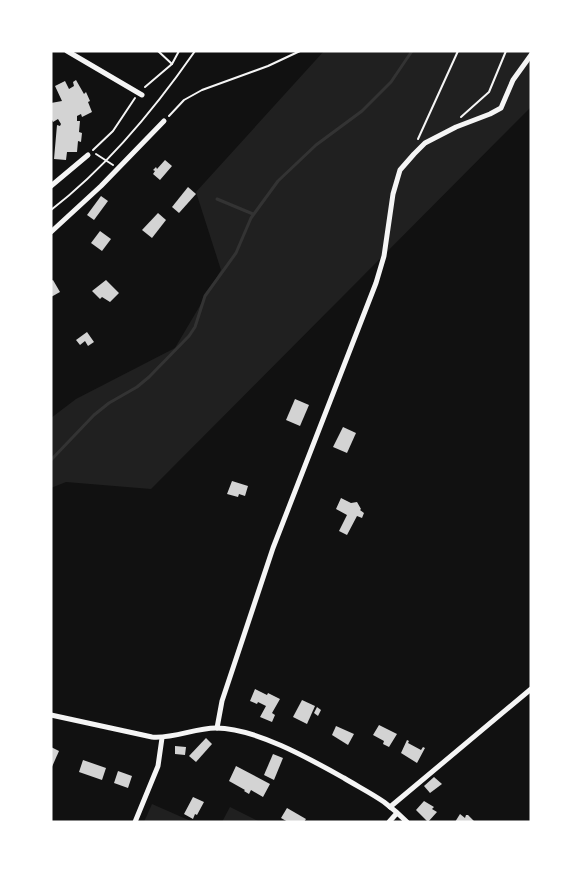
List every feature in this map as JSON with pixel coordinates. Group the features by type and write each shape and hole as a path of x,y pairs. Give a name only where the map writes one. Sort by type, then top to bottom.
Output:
{"street":[{"path":"67,51 140,94"},
{"path":"216,728 222,701 276,539 322,426 376,283 384,256 396,181 400,170 425,143 501,108 513,80 531,55"},
{"path":"51,232 164,121"},
{"path":"51,186 88,155"},
{"path":"390,807 531,689"},
{"path":"51,715 162,738 216,728 256,737 295,753 366,791 398,813 407,822"},
{"path":"134,822 158,766 162,738"},
{"path":"389,822 398,813"}],"path":[{"path":"158,51 172,64"},
{"path":"118,168 92,151 113,131 140,94 172,64 179,51"},
{"path":"51,210 122,145 179,74 194,51"},
{"path":"164,121 184,100 202,90 268,66 300,51"},
{"path":"414,154 418,138 458,51"},
{"path":"452,129 463,114 489,92 506,51"}],"shaded area":[{"path":"324,51 531,51 531,107 151,489 66,482 51,488 51,418 76,399 175,348 221,270 196,192"},
{"path":"152,804 193,822 144,822"},
{"path":"230,807 260,822 222,822"}],"building":[{"path":"76,80 84,94 86,92 92,112 82,117 81,114 77,116 77,121 80,121 79,132 82,133 81,142 78,141 77,152 67,152 66,160 54,159 57,125 60,126 61,124 58,119 53,122 51,118 51,103 62,101 55,86 65,81 69,89 74,86 73,82"},
{"path":"165,160 172,166 160,180 153,174 155,171 153,170 156,167 157,169"},
{"path":"188,187 196,194 179,213 172,207"},
{"path":"101,196 108,201 94,220 87,215"},
{"path":"158,213 166,220 152,238 142,230"},
{"path":"100,231 111,239 102,251 91,243"},
{"path":"53,280 60,292 51,297 51,281"},
{"path":"106,280 119,293 110,302 102,297 100,299 92,291"},
{"path":"87,332 94,342 88,346 85,341 80,345 76,340"},
{"path":"295,399 309,405 300,426 286,420"},
{"path":"343,427 356,433 347,453 333,447"},
{"path":"232,481 248,486 245,496 239,494 238,497 227,494"},
{"path":"341,498 351,503 357,502 360,510 364,513 362,518 357,516 347,535 339,531 347,515 336,509"},
{"path":"255,689 280,699 272,713 275,715 272,722 260,717 266,706 250,701"},
{"path":"302,700 315,706 307,724 293,717"},
{"path":"317,707 321,710 318,716 314,713"},
{"path":"379,725 397,734 389,747 383,744 384,741 373,735"},
{"path":"336,726 354,734 348,745 332,735"},
{"path":"206,738 212,744 196,762 189,756"},
{"path":"407,740 409,741 408,743 421,750 423,747 425,748 417,763 401,753"},
{"path":"175,746 186,747 185,755 175,754"},
{"path":"51,747 59,751 51,769"},
{"path":"273,754 283,758 274,780 264,775"},
{"path":"83,760 106,768 102,780 79,772"},
{"path":"236,766 270,784 263,797 251,790 249,794 229,781"},
{"path":"118,771 132,776 128,788 114,783"},
{"path":"434,777 442,784 430,793 424,786"},
{"path":"193,797 204,802 193,819 184,814"},
{"path":"424,801 434,807 432,809 437,812 428,822 416,810"},
{"path":"287,808 306,819 304,822 288,822 281,818"},
{"path":"460,814 465,818 468,815 474,821 455,822"}],"waterway":[{"path":"51,460 94,415 109,403 137,387 189,336 195,327 205,296 236,253 251,218 278,181 316,145 362,111 391,82 412,51"},
{"path":"217,199 253,214"}]}
